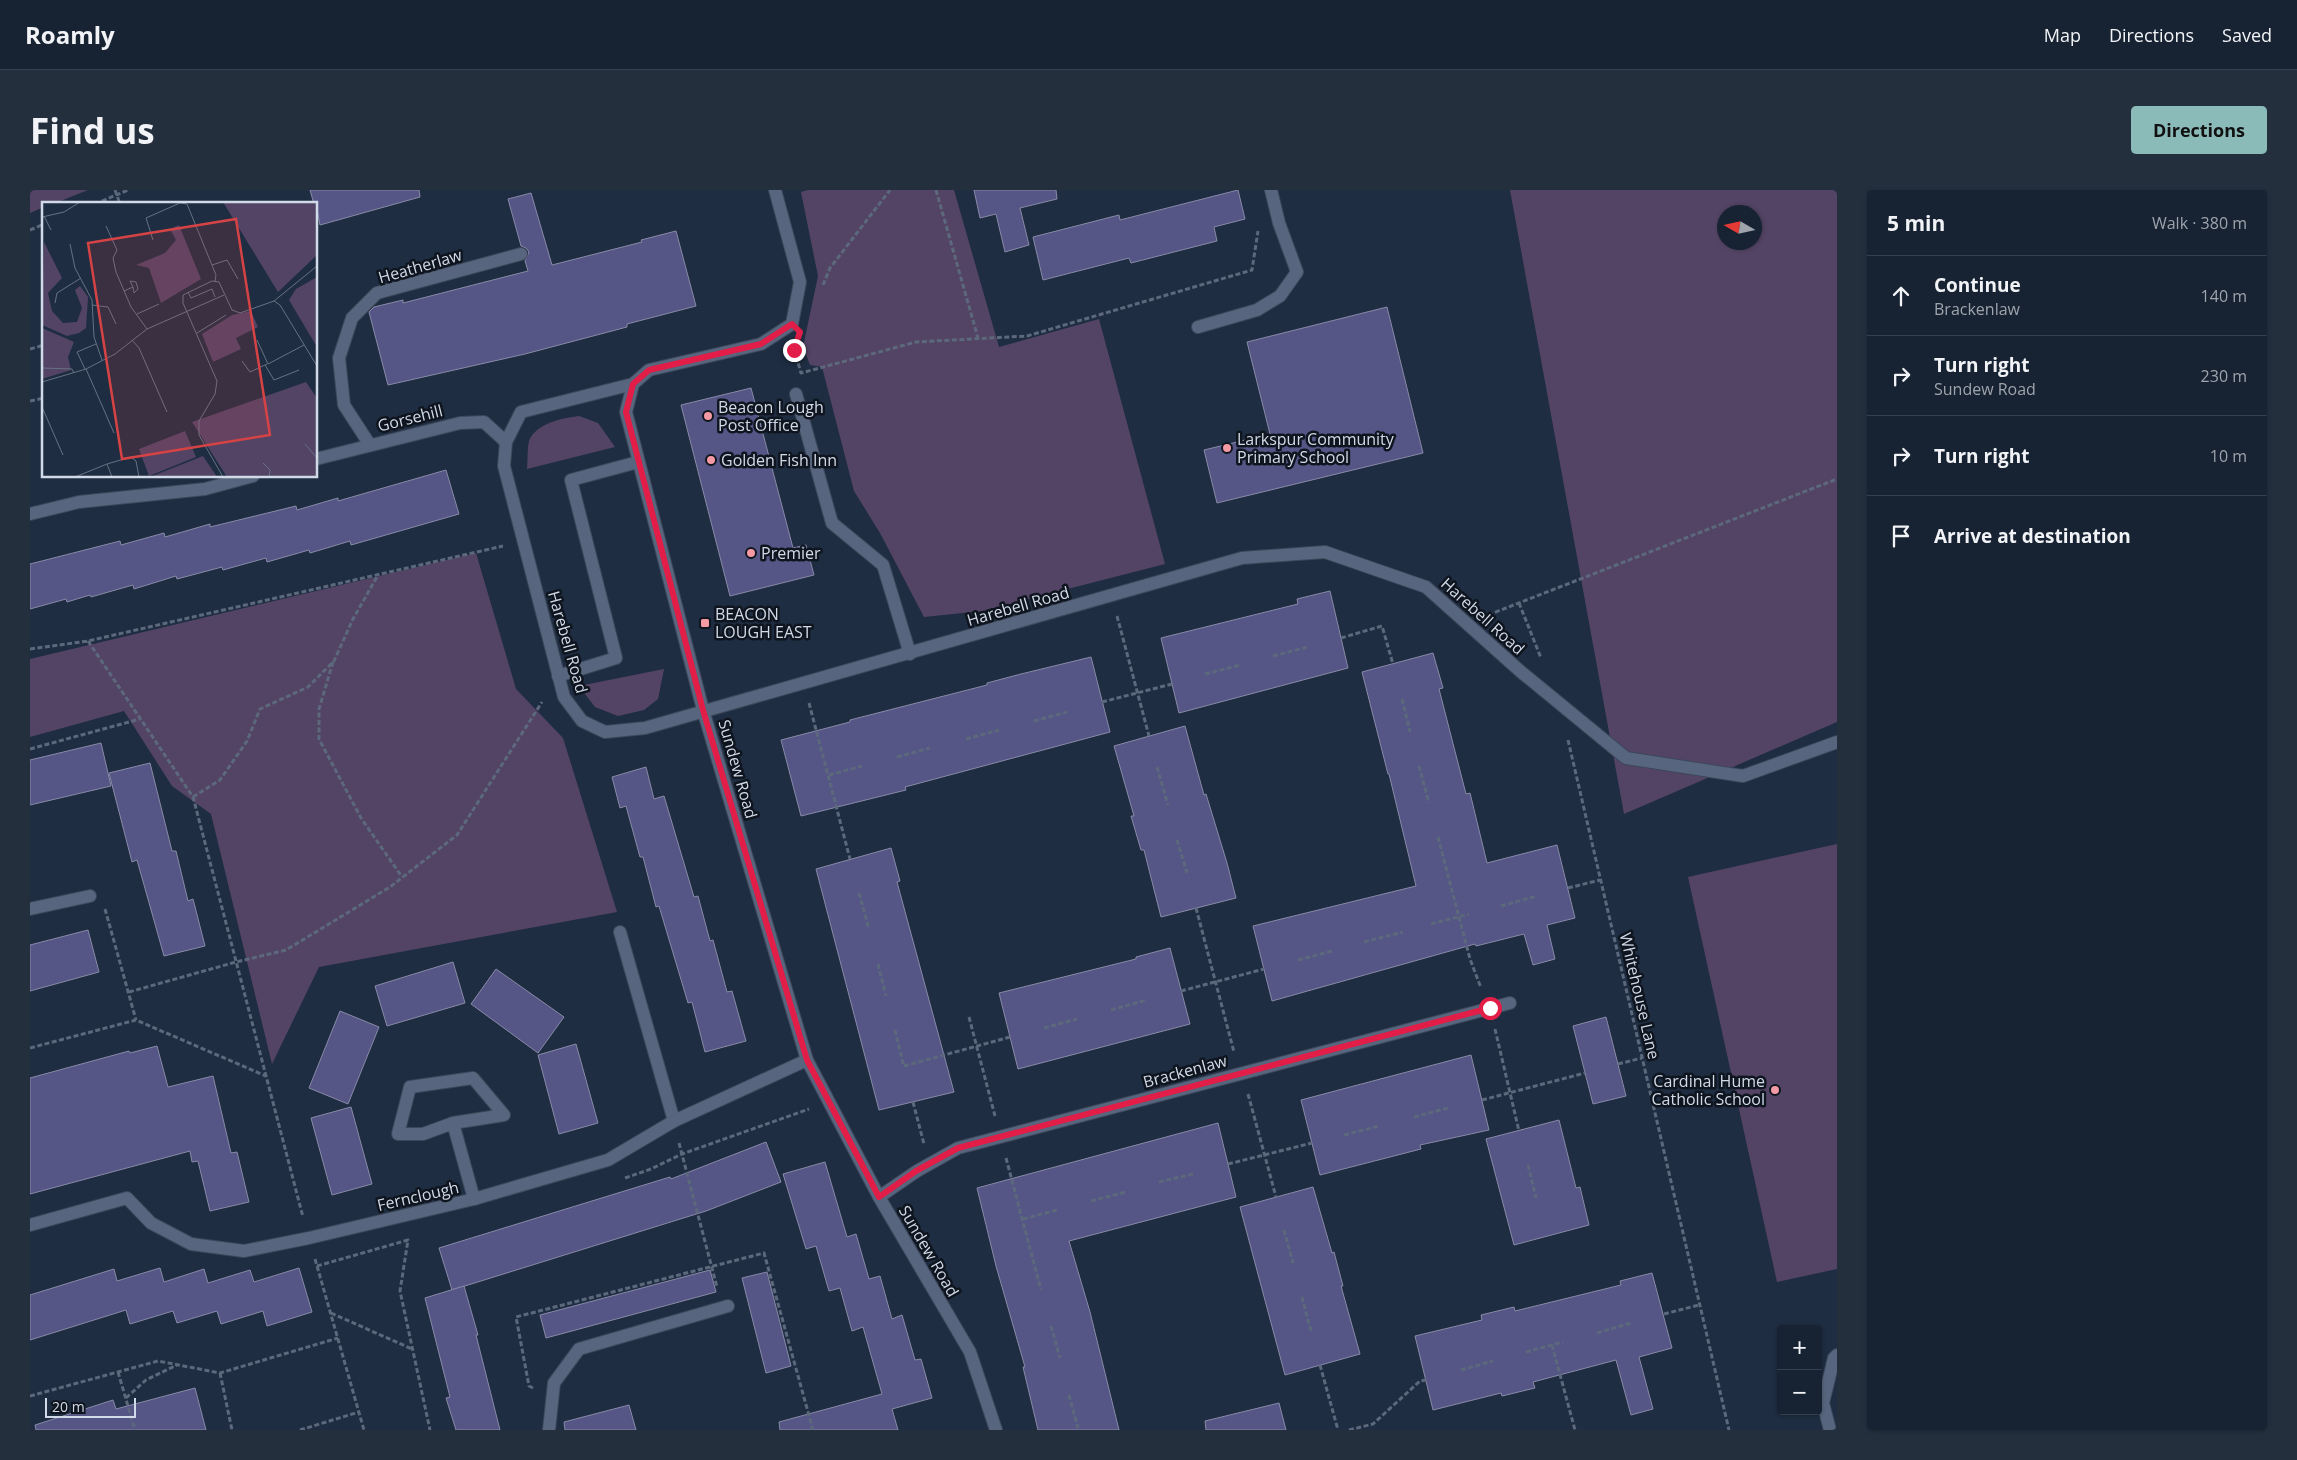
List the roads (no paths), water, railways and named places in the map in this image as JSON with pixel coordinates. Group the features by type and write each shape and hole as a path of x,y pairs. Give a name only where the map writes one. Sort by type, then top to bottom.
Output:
{"street":[{"path":"633,384 649,370 761,344 792,324 800,282 774,190"},
{"path":"1198,327 1257,310 1280,296 1297,272 1279,223 1271,190"},
{"name":"Heatherlaw","path":"370,445 344,404 339,358 352,318 377,293 521,254"},
{"name":"Harebell Road","path":"633,384 521,412 506,442 504,466 564,697 582,721 605,732 645,728 1242,558 1325,552 1426,587 1559,703 1626,758 1743,776 1837,742"},
{"name":"Sundew Road","path":"633,384 626,412 638,462 703,710 807,1060 879,1197 970,1352 996,1430"},
{"path":"796,394 832,523 883,565 910,654"},
{"name":"Gorsehill","path":"318,458 460,423 484,422 506,442"},
{"path":"558,676 616,658 572,480 638,462"},
{"path":"30,514 78,502 205,489 246,478"},
{"path":"30,909 90,896"},
{"path":"620,932 674,1121"},
{"name":"Brackenlaw","path":"879,1197 929,1164 958,1148 1510,1003"},
{"name":"Fernclough","path":"30,1225 127,1198 151,1223 191,1244 244,1251 309,1238 474,1199 608,1160 674,1121 807,1060"},
{"path":"473,1078 504,1115 453,1123 423,1134 398,1134 410,1087 473,1078"},
{"path":"453,1123 474,1199"},
{"path":"548,1430 554,1383 578,1349 725,1306"},
{"path":"1830,1430 1824,1403 1834,1358 1837,1355"}],"place":[{"name":"Beacon Lough Post Office","path":"708,416"},
{"name":"Larkspur Community Primary School","path":"1227,448"},
{"name":"Golden Fish Inn","path":"711,460"},
{"name":"Premier","path":"751,553"},
{"name":"BEACON LOUGH EAST","path":"705,623"},
{"name":"Cardinal Hume Catholic School","path":"1775,1090"}]}
